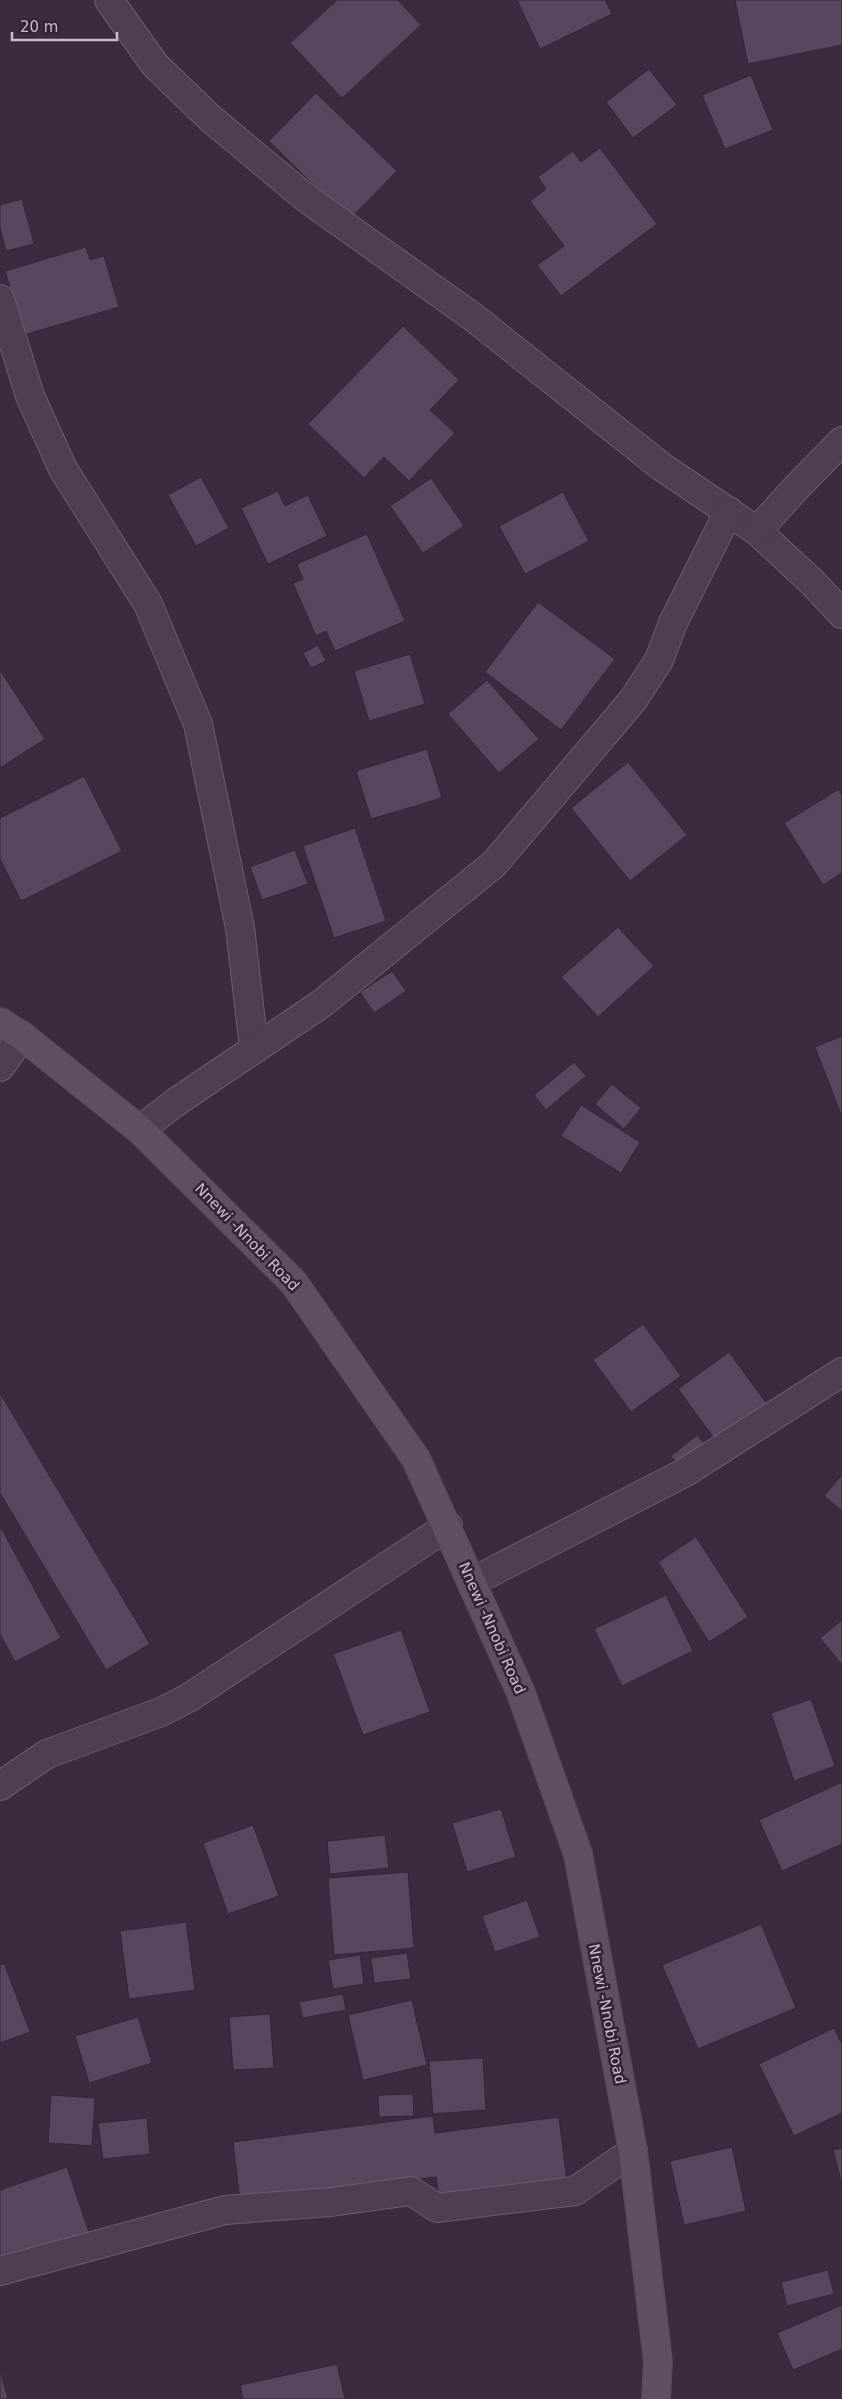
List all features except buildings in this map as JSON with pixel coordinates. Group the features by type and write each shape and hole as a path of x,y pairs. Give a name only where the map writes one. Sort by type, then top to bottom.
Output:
{"main road":[{"name":"Nnewi -Nnobi Road","path":"0,1022 22,1036 140,1130 294,1284 416,1458 521,1693 578,1854 633,2151 658,2362 656,2399"}],"street":[{"path":"109,0 154,65 210,118 306,198 473,317 662,467 757,531 812,582 842,614"},
{"path":"0,299 30,396 63,469 148,604 198,724 240,928 254,1048"},
{"path":"757,531 795,488 842,441"},
{"path":"140,1130 254,1048 321,1004 494,864 634,700 659,660 673,624 728,511"},
{"path":"0,1068 22,1036"},
{"path":"472,1582 684,1473 842,1372"},
{"path":"0,1786 47,1754 161,1712 190,1697 448,1526"},
{"path":"0,2271 226,2210 331,2202 411,2191 437,2208 576,2191 633,2151"}]}
